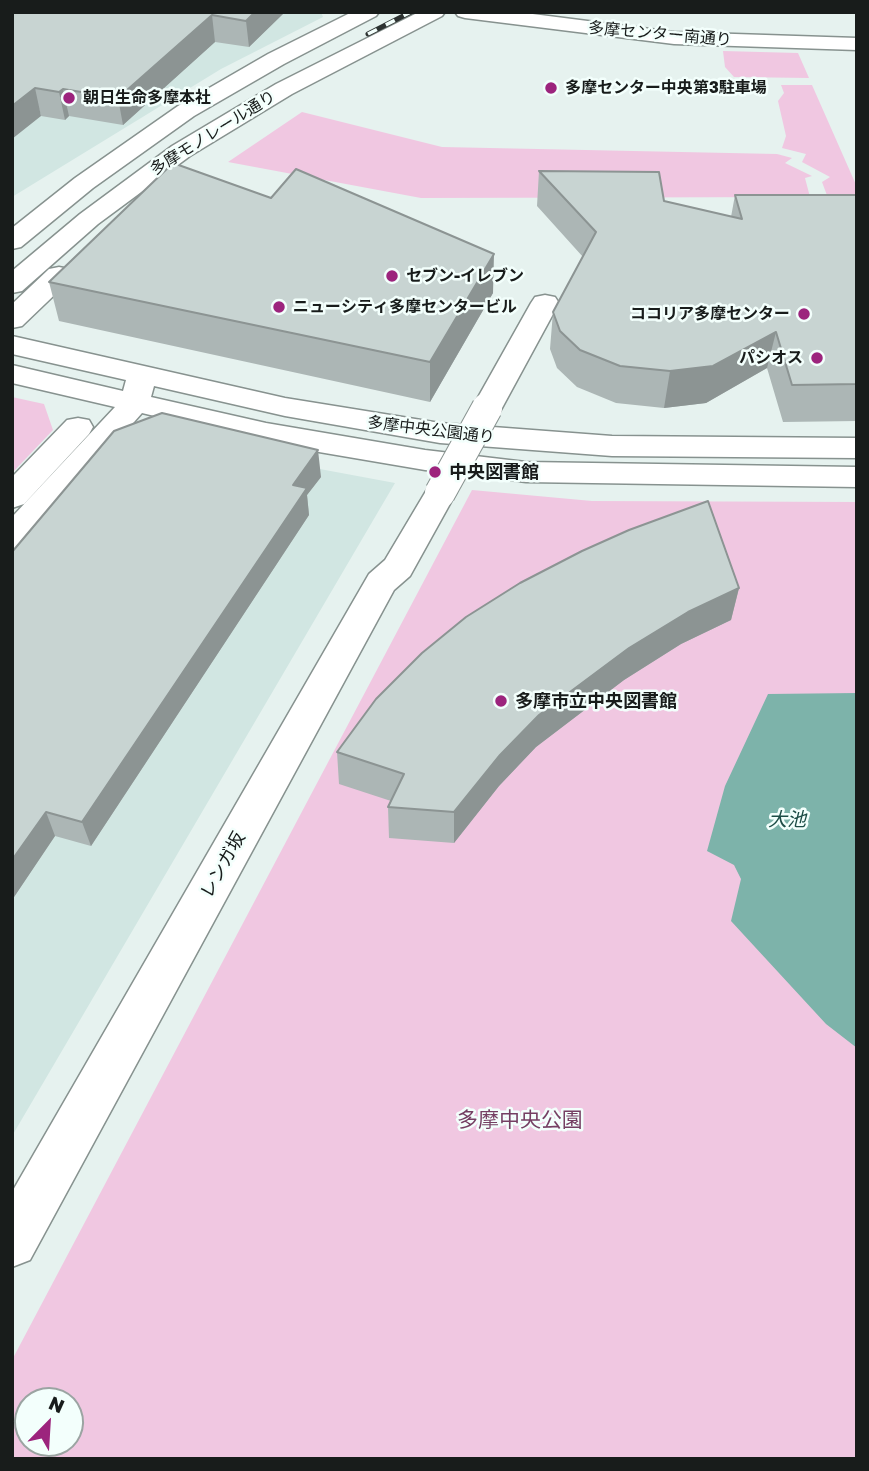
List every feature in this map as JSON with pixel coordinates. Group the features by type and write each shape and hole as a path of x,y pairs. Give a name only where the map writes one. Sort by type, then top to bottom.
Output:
{"street":[{"name":"多摩モノレール通り","path":"12,241 84,183 208,97 369,12"},
{"name":"多摩モノレール通り","path":"12,285 122,193 223,124 284,89 435,12"},
{"name":"多摩センター南通り","path":"465,12 674,38 857,44"},
{"name":"多摩センター南通り","path":"563,12 713,27 857,30"},
{"path":"12,220 84,183"},
{"path":"12,320 56,279 122,193"},
{"name":"レンガ坂","path":"12,1242 381,582 398,568 545,303"},
{"name":"多摩中央公園通り","path":"23,347 128,391 342,447 526,472 857,477"},
{"name":"多摩中央公園通り","path":"12,374 128,391 285,407 440,433 612,446 857,448"},
{"path":"12,497 128,391"},
{"path":"12,538 128,391"}],"shaded area":[{"path":"12,12 321,12 323,17 221,69 12,197"},
{"path":"266,459 395,483 12,1136 12,571"}],"green space":[{"path":"723,51 798,53 809,78 734,77 725,67"},
{"path":"781,85 812,85 857,187 857,198 828,198 822,182 830,177 802,162 806,154 782,148 786,136 778,101 784,93"},
{"path":"302,112 442,147 777,154 792,158 785,163 812,176 805,178 810,197 421,198 228,162"},
{"path":"12,397 44,404 53,430 12,473"},
{"name":"多摩中央公園","path":"472,490 592,501 857,502 857,1459 12,1459 12,1360"}],"water":[{"name":"大池","path":"857,693 857,1048 826,1024 731,921 741,879 734,865 707,851 725,786 768,694"}],"building":[{"path":"12,12 255,12 246,21 212,15 118,98 63,89 59,92 35,88 12,106"},
{"name":"ニューシティ多摩センタービル","path":"173,163 271,198 296,169 494,254 430,362 49,282"},
{"path":"539,171 659,172 664,201 742,219 735,195 857,195 857,384 792,385 776,332 713,366 670,371 620,366 580,350 560,331 553,312 596,232"},
{"path":"162,413 318,450 293,485 307,488 82,822 46,812 12,860 12,552 114,431"},
{"name":"多摩市立中央図書館","path":"708,501 739,588 688,612 629,648 539,715 500,755 454,812 388,807 404,774 337,752 376,699 422,653 466,617 520,583 582,551 629,530"}],"railway":[{"path":"368,34 411,12"}],"place":[{"name":"多摩センター中央第3駐車場","path":"551,88"},
{"name":"朝日生命多摩本社","path":"69,98"},
{"name":"セブン-イレブン","path":"392,276"},
{"name":"ニューシティ多摩センタービル","path":"279,307"},
{"name":"ココリア多摩センター","path":"804,314"},
{"name":"パシオス","path":"817,358"},
{"name":"中央図書館","path":"435,472"},
{"name":"多摩市立中央図書館","path":"501,701"}]}
